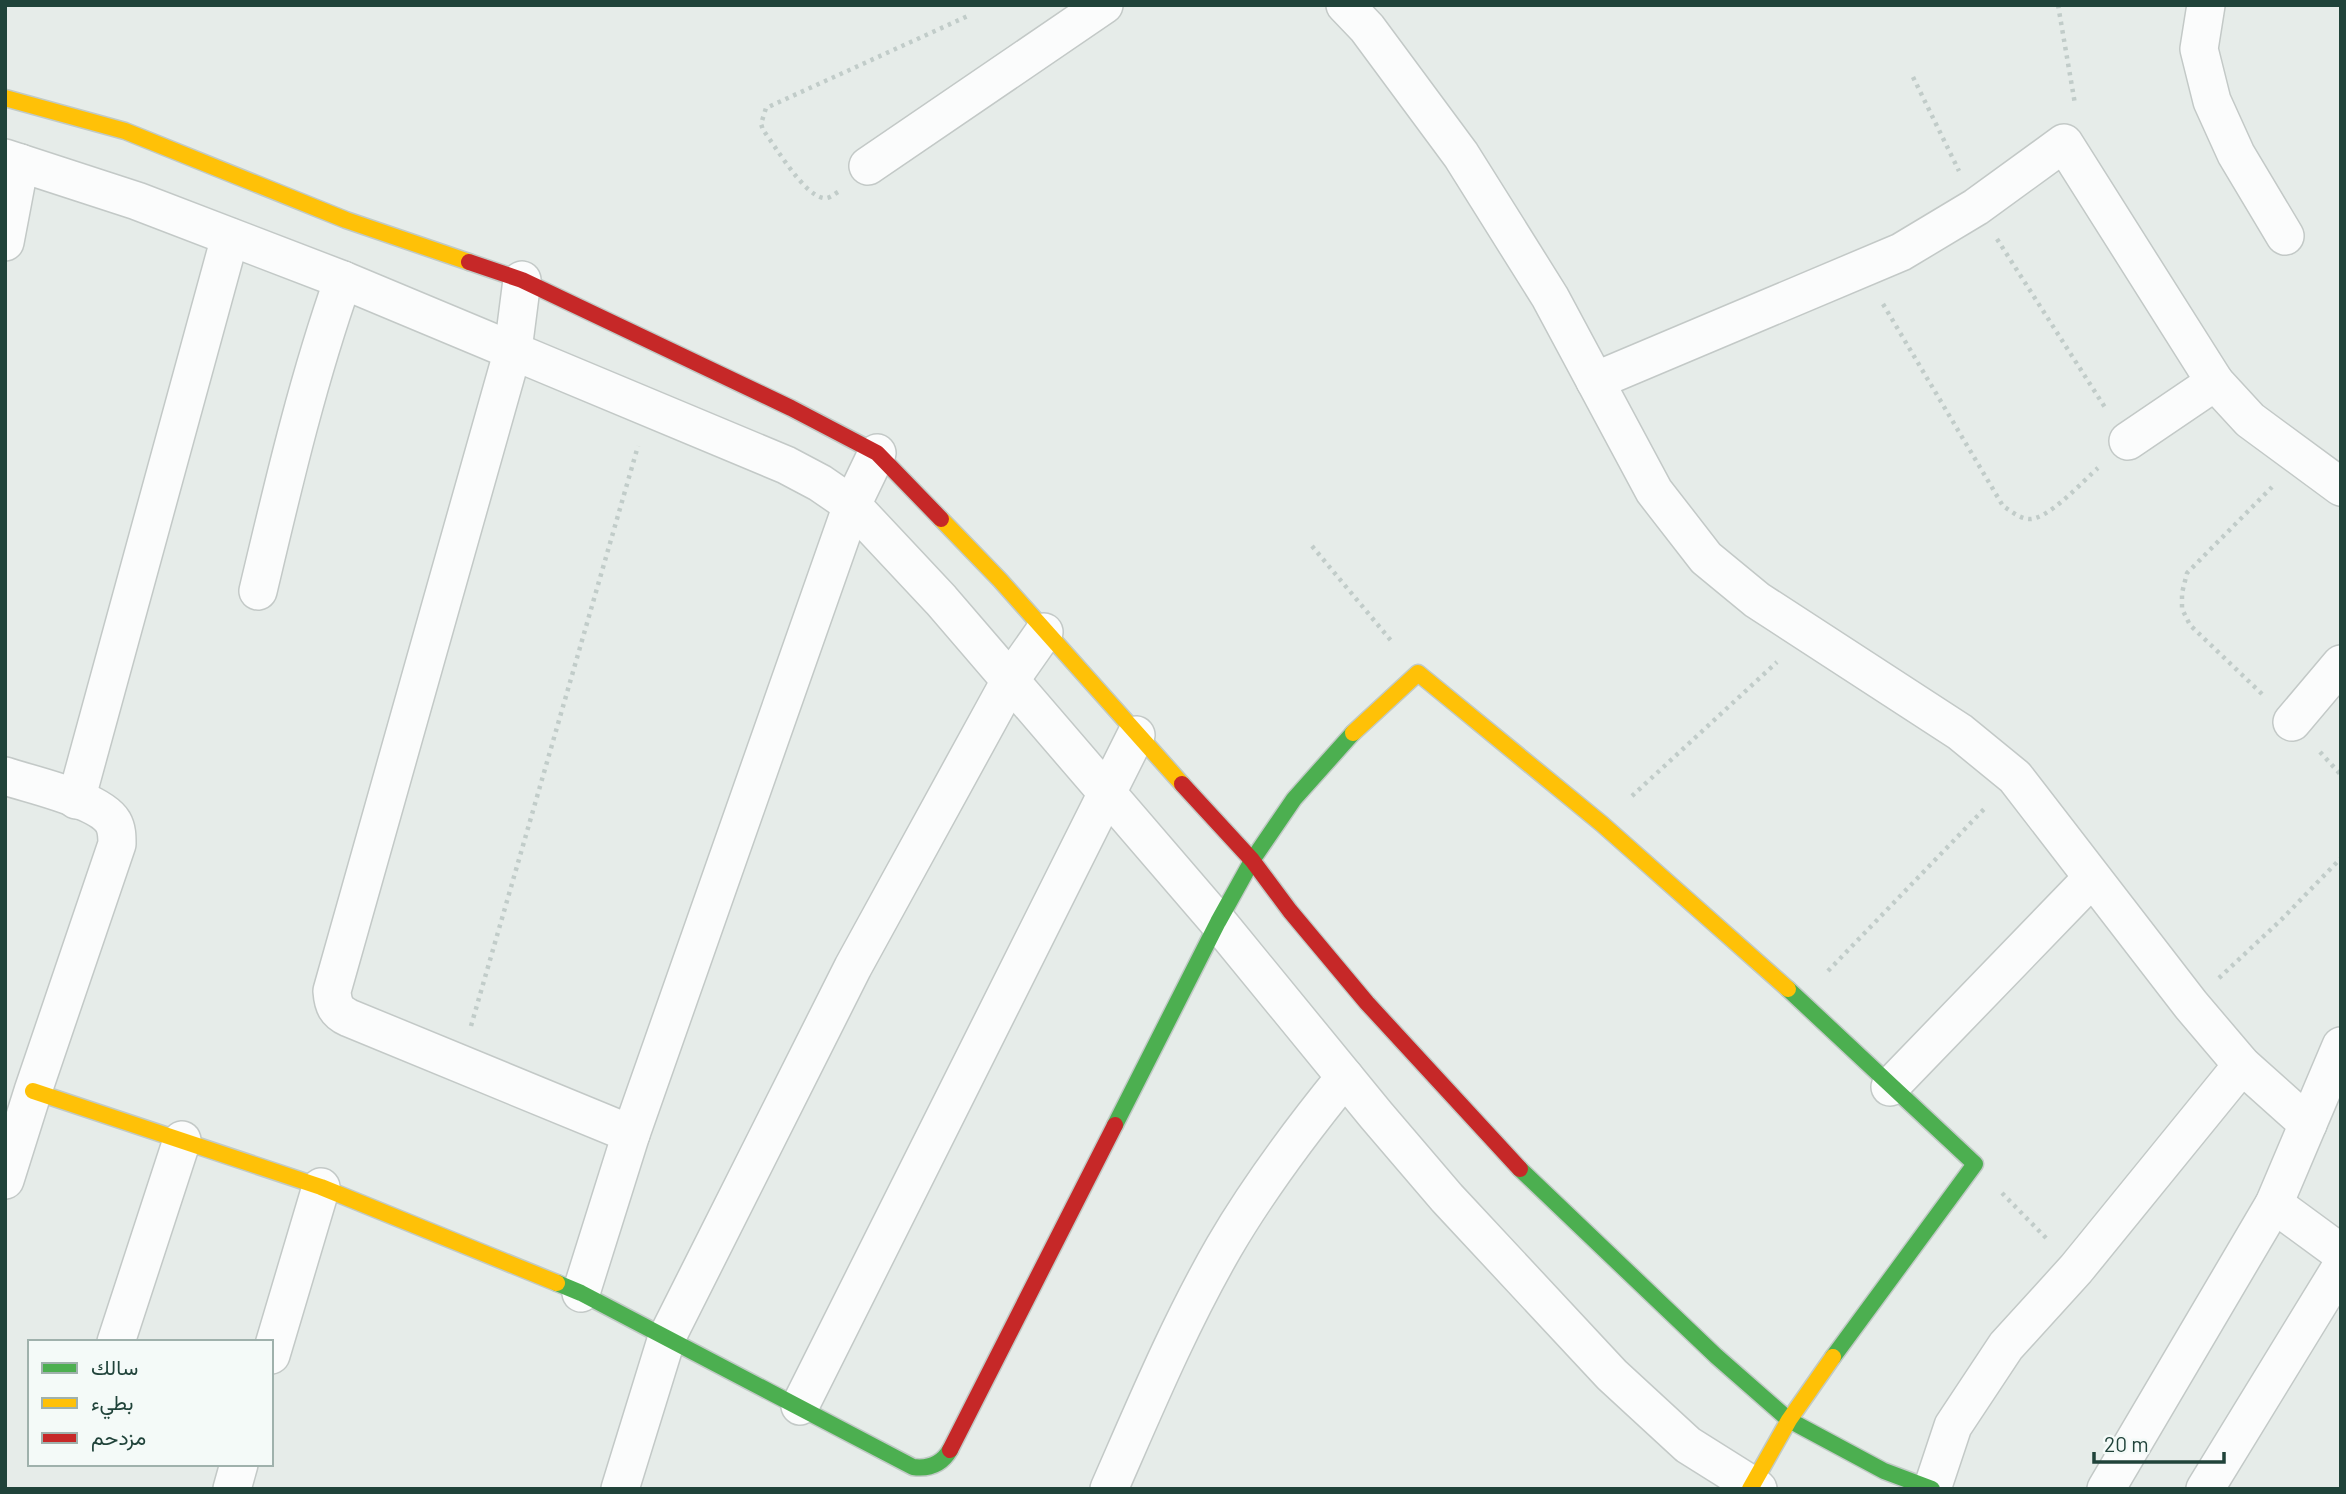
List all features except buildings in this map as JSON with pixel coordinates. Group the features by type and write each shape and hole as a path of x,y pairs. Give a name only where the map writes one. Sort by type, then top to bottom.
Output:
{"street":[{"path":"868,166 1104,5"},
{"path":"1345,5 1367,28 1461,155 1549,297 1654,491 1706,558 1756,600 1960,732 2015,777 2191,1005 2242,1065 2308,1124"},
{"path":"2206,5 2199,49 2212,101 2236,154 2285,236"},
{"path":"5,98 125,131 346,220 522,280 791,408 877,453 1000,580 1136,736 1252,860 1290,911 1367,1003 1513,1163 1707,1347 1789,1420 1884,1471 1932,1489 1953,1426 2006,1346 2077,1269 2242,1065"},
{"path":"1595,381 1901,252 1976,207 2064,143 2215,382 2250,421 2341,487"},
{"path":"5,242 12,160 137,201 343,280 786,465 820,483 852,505 1011,679 1218,922 1447,1198 1612,1375 1688,1446 1753,1488 1789,1420 1834,1354 1975,1164 1800,1000 1602,824 1418,673 1352,733 1302,789 1252,860 1218,922 947,1455 927,1470 913,1467 581,1293 321,1187 33,1091"},
{"path":"76,800 230,237"},
{"path":"258,592 293,443 323,338 343,280"},
{"path":"522,280 513,350 332,991 333,1003 338,1013 631,1134"},
{"path":"2128,442 2215,382"},
{"path":"581,1293 631,1134 852,505 877,453"},
{"path":"620,1489 667,1337 853,967 1011,679 1044,632"},
{"path":"2292,722 2341,664"},
{"path":"800,1406 1136,736"},
{"path":"5,776 93,806 109,817 117,832 117,844 5,1180"},
{"path":"1890,1087 2092,877"},
{"path":"2106,1489 2274,1204 2341,1046"},
{"path":"1109,1489 1167,1357 1224,1246 1299,1134 1345,1077"},
{"path":"117,1340 182,1140"},
{"path":"273,1348 321,1187"},
{"path":"2274,1204 2341,1253"},
{"path":"2206,1489 2341,1267"},
{"path":"232,1489 238,1466"}],"path":[{"path":"2057,5 2075,96 2073,126 2064,143"},
{"path":"868,166 830,198 810,193 763,130 762,116 766,108 970,15"},
{"path":"1862,268 2003,506 2018,516 2029,519 2043,516 2128,442 1976,207 1913,77"},
{"path":"460,1063 649,408"},
{"path":"2292,722 2190,625 2182,609 2182,593 2187,573 2301,458"},
{"path":"1312,547 1418,673"},
{"path":"1602,824 1809,632"},
{"path":"1800,1000 2015,777"},
{"path":"2191,1005 2341,859"},
{"path":"1975,1164 2077,1269"}],"traffic: fast":[{"path":"1115,1125 1253,859 1294,799 1353,733"},
{"path":"1788,989 1975,1164 1833,1357"},
{"path":"1520,1169 1716,1356 1789,1420 1884,1471 1932,1489"},
{"path":"557,1283 581,1293 913,1467 934,1464 943,1459 950,1450"}],"traffic: slow":[{"path":"5,98 125,131 346,220 469,262"},
{"path":"941,519 1000,580 1182,784"},
{"path":"1353,733 1418,673 1602,824 1788,989"},
{"path":"33,1091 321,1187 557,1283"},
{"path":"1750,1489 1789,1420 1833,1357"}],"traffic: jam":[{"path":"469,262 522,280 791,408 877,453 941,519"},
{"path":"1182,784 1252,860 1290,911 1367,1003 1520,1169"},
{"path":"950,1450 1115,1125"}]}
